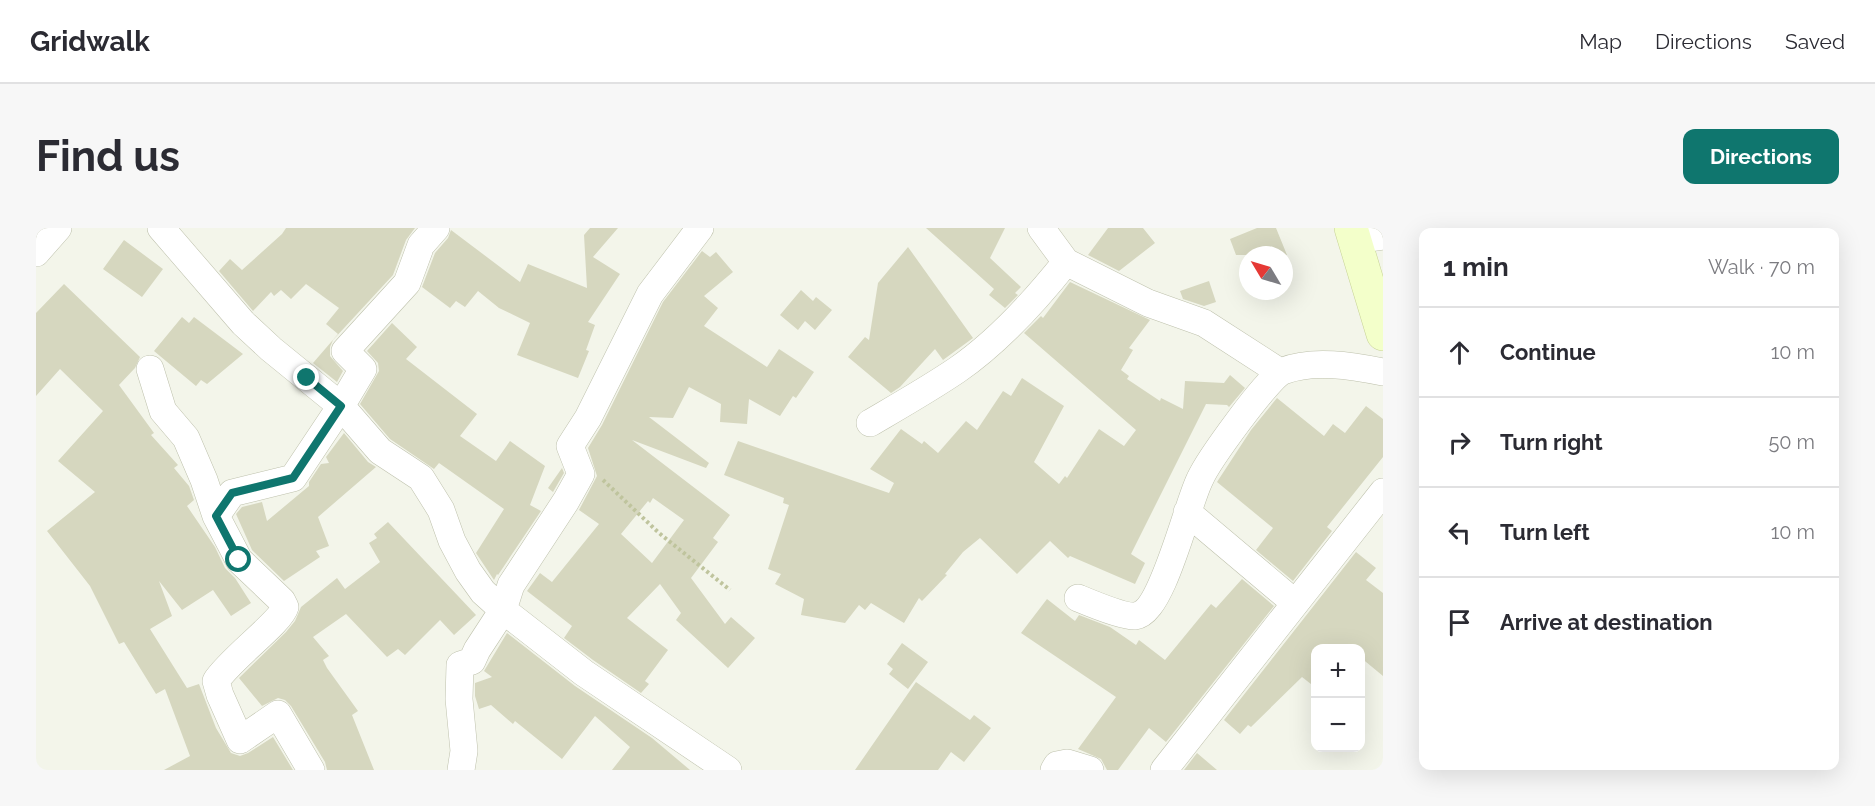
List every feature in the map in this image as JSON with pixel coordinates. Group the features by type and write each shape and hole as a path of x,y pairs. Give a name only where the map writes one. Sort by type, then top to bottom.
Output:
{"street":[{"path":"36,253 58,228"},
{"path":"161,228 243,323 341,406 380,451 421,478 441,510 452,541 468,571 483,592 502,610 584,673 728,770"},
{"path":"216,516 232,493 293,478 363,369 345,351 407,283 421,245 436,228"},
{"path":"461,770 464,751 459,699 460,665 472,660 502,610 511,585 581,474 570,446 588,418 650,294 700,228"},
{"path":"1041,228 1066,262 1149,303 1204,323 1280,372"},
{"path":"1363,235 1383,334"},
{"path":"870,423 959,369 1000,334 1040,295 1066,262"},
{"path":"1078,598 1135,616 1146,611 1154,601 1164,578 1200,477 1265,387 1280,372 1296,367 1325,365 1383,372"},
{"path":"150,369 163,411 186,438 216,516 239,560 282,601 285,607 280,617 221,673 216,686 240,740 278,714 311,770"},
{"path":"1164,770 1383,492"},
{"path":"1187,512 1295,603"},
{"path":"1054,770 1057,765 1067,763 1090,770"}],"path":[{"path":"581,474 598,474 659,533 730,590"}],"building":[{"path":"286,228 415,228 406,240 393,275 333,340 330,356 343,371 337,382 313,363 338,334 326,324 339,308 306,284 291,299 281,290 274,296 271,292 253,311 219,271 230,259 242,270"},
{"path":"590,228 618,228 593,257 620,274 588,322 595,325 586,350 589,351 578,378 517,355 530,323 499,308 478,291 465,307 456,301 450,308 422,287 435,253 448,238 451,230 520,282 528,264 587,288 584,235"},
{"path":"926,228 1005,228 990,258 1021,287 1015,293 1018,295 1005,308 989,295 994,289"},
{"path":"1108,228 1143,228 1155,243 1119,271 1088,255"},
{"path":"1257,228 1276,228 1283,246 1239,246 1239,255 1236,255 1230,239"},
{"path":"124,240 163,269 142,297 103,269"},
{"path":"908,247 973,338 943,360 935,349 900,387 891,393 848,357 865,337 869,340 878,283"},
{"path":"702,251 710,257 716,252 733,272 704,296 718,308 704,326 767,367 779,349 814,372 796,398 793,396 780,416 749,399 747,424 720,422 721,404 689,387 673,418 649,417 709,463 706,468 632,440 730,515 713,538 718,542 691,578 725,624 731,617 755,638 728,668 676,620 681,613 660,584 627,618 668,650 645,681 649,684 641,693 564,638 572,626 527,591 540,573 552,582 599,524 579,510 597,476 588,448 602,425 663,302","holes":["653,498 684,520 652,563 621,534"]},
{"path":"1209,281 1216,302 1204,306 1183,299 1180,291"},
{"path":"1070,282 1150,320 1129,348 1133,350 1121,370 1129,376 1127,379 1160,401 1161,398 1183,409 1185,381 1224,383 1230,375 1245,388 1229,407 1206,404 1131,554 1145,563 1135,584 1070,556 1068,558 1050,541 1017,574 980,538 963,552 945,574 947,575 922,601 919,598 904,623 871,603 865,610 859,605 845,623 801,615 804,599 775,584 781,574 768,569 789,505 783,503 784,498 724,475 738,441 889,493 894,483 870,469 901,429 922,444 924,441 938,453 966,421 977,430 1003,391 1011,396 1022,378 1064,406 1034,462 1059,484 1065,476 1067,478 1099,429 1124,446 1136,430 1024,333 1041,316 1043,318"},
{"path":"64,284 140,357 135,368 119,385 154,433 151,435 178,465 174,468 189,486 194,500 187,506 215,547 225,568 235,578 251,603 231,616 213,590 182,610 159,581 172,616 150,629 187,688 199,684 216,728 231,753 240,756 248,753 273,737 293,770 164,770 190,756 165,689 156,694 124,642 119,644 90,586 47,531 95,492 58,461 103,411 60,369 36,396 36,313"},
{"path":"801,290 813,301 816,297 832,310 815,330 805,321 798,330 780,315"},
{"path":"182,317 189,323 194,317 243,354 207,384 201,380 196,386 154,351"},
{"path":"392,323 417,347 406,359 477,414 460,436 496,461 510,441 545,466 530,505 541,511 494,580 476,553 504,509 439,463 434,469 390,439 360,404 379,371 378,363 367,351"},
{"path":"1277,398 1324,436 1333,424 1345,433 1366,406 1383,419 1383,457 1327,527 1332,531 1293,581 1256,550 1273,528 1217,482 1251,430"},
{"path":"344,433 368,462 376,467 318,517 329,546 316,551 320,557 284,581 252,550 236,514 242,507 262,502 267,521 309,486 309,482 321,464 329,463 326,457"},
{"path":"562,468 564,473 553,492 548,488"},
{"path":"388,522 476,615 454,635 440,620 405,655 398,649 387,657 346,614 313,637 329,656 323,660 327,668 358,711 352,715 374,770 327,770 325,762 291,706 285,700 278,698 262,706 239,678 286,632 295,621 301,607 337,578 345,589 380,562 369,543 377,538 374,534"},
{"path":"1356,552 1376,568 1366,580 1383,593 1383,676 1365,661 1365,644 1311,644 1311,684 1302,677 1251,727 1248,725 1240,734 1224,720"},
{"path":"1242,579 1274,606 1166,742 1149,728 1118,770 1107,770 1101,759 1078,749 1116,697 1021,633 1047,599 1075,621 1079,615 1110,627 1136,645 1139,640 1165,660 1211,604 1216,608"},
{"path":"507,633 575,686 652,738 690,770 612,770 630,747 595,716 562,759 515,721 513,724 491,705 479,709 475,696 475,683 492,677 484,671"},
{"path":"902,643 928,662 908,689 889,674 893,669 887,664"},
{"path":"916,682 970,720 974,715 991,728 964,762 951,752 938,770 855,770"},
{"path":"1197,753 1217,770 1184,770"}],"route":[{"path":"239,560 216,516 232,493 293,478 341,406 307,378"}]}
